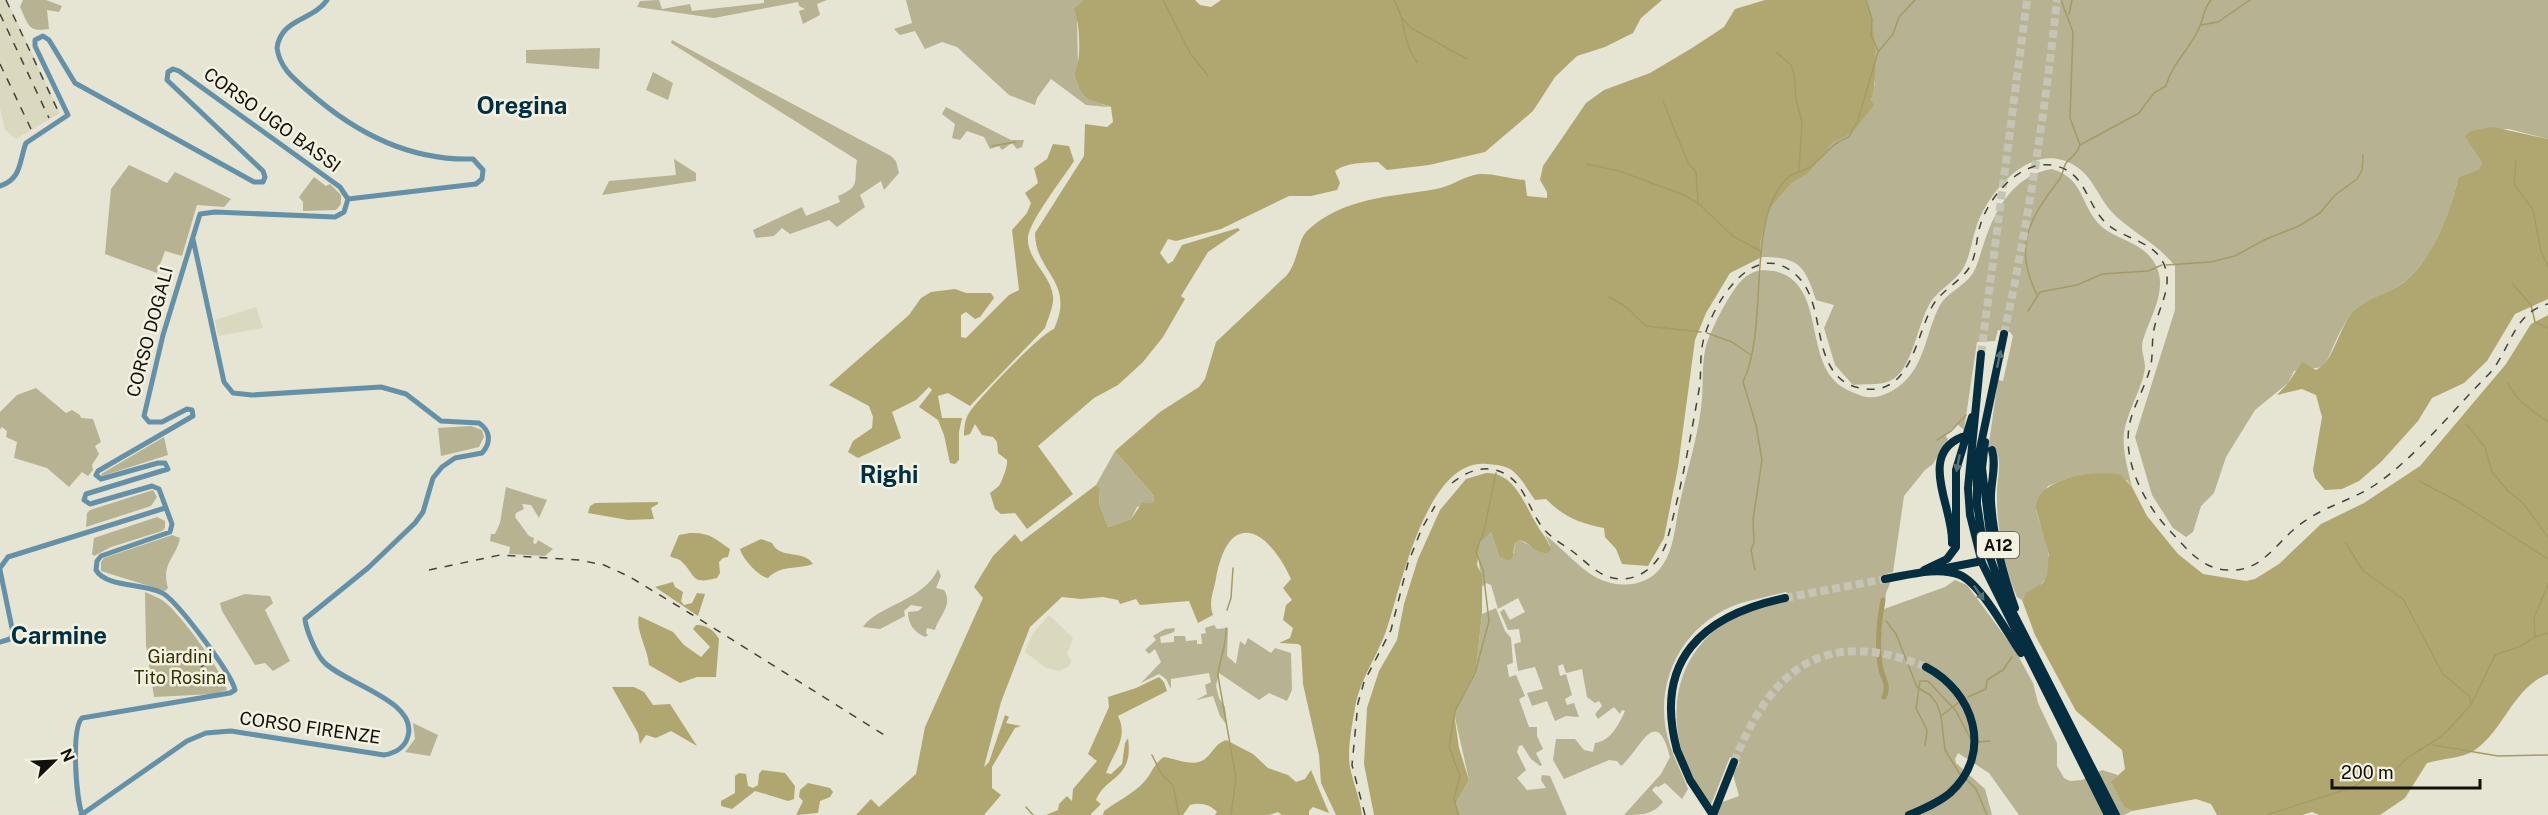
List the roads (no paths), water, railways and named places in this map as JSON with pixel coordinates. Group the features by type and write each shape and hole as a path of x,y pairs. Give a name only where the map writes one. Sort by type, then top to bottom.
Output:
{"highway":[{"path":"2004,334 1977,463 1978,514 1993,570 2108,815"},
{"path":"1981,354 1968,488 1975,538 1982,563 2034,671 2116,815"},
{"path":"1991,542 1982,468 1993,384"},
{"path":"1917,573 1950,557 1956,547 1956,470 1965,432 1976,407"},
{"path":"1935,565 1947,554 1952,540 1939,463 1946,447 1962,437"},
{"name":"A12","path":"1992,450 1994,464 1991,505 1999,551 2004,576 2026,638"},
{"path":"1885,579 1977,562"},
{"path":"1928,572 1957,574 1972,584 2034,671"},
{"path":"1713,815 1695,790 1677,750 1671,722 1672,697 1680,668 1691,647 1709,627 1733,613 1785,598"},
{"path":"1909,815 1944,797 1966,772 1975,740 1973,719 1961,695 1943,676 1926,667"},
{"path":"1713,815 1734,762"}],"street":[{"path":"193,239 202,212 335,217 344,212 348,199 477,184 483,172 476,160 417,154 372,137 345,122 286,71 277,48 282,33 292,23 320,9 327,0"},
{"name":"CORSO UGO BASSI","path":"0,186 9,183 18,171 26,143 68,114 35,46 36,39 43,36 49,39 75,83 254,182 262,183 265,175 169,82 166,73 173,69 179,71 340,187 348,199"},
{"name":"CORSO FIRENZE","path":"81,814 187,741 206,733 231,731 384,755 393,753 405,744 409,728 403,712 324,662 305,619 368,568 415,523 423,512 433,478 441,466 455,458 482,453 489,442 488,432 479,423 441,421 406,394 381,387 252,395 233,393 224,382 193,239"},
{"name":"CORSO DOGALI","path":"165,508 161,491 155,486 94,503 87,504 83,498 86,494 168,469 165,463 158,463 103,479 96,475 98,471 193,416 193,411 187,409 157,424 149,422 144,416 164,335 193,239"},
{"path":"0,642 11,638 12,633 0,569 8,557 165,508 172,524 168,534 103,555 98,559 96,570 106,579 157,591 173,602 227,672 235,690 230,693 82,718 77,725 76,741 78,802 81,814"}],"waterway":[{"path":"1163,0 1190,53 1208,76"},
{"path":"1394,0 1401,16 1408,46 1417,62"},
{"path":"1866,0 1872,19 1871,36 1878,50"},
{"path":"1755,570 1751,550 1754,543 1753,520 1762,460 1756,425 1743,382 1751,359 1755,332 1761,247 1766,221 1773,198 1786,179 1811,167 1834,145 1849,137 1858,120 1878,52 1893,34 1899,17 1915,0"},
{"path":"2037,295 2026,262 2028,234 2066,163 2080,145 2070,118 2073,32 2061,0"},
{"path":"2069,14 2072,0"},
{"path":"2080,145 2139,113 2154,93 2166,86 2173,70 2196,34 2205,9 2211,0"},
{"path":"2201,25 2218,22 2250,0"},
{"path":"1401,17 1411,28 1467,59"},
{"path":"1776,52 1791,65 1794,74 1796,100 1802,122 1799,171"},
{"path":"1663,101 1688,163 1696,172 1698,202"},
{"path":"992,146 1016,142"},
{"path":"2166,265 2211,262 2235,256 2266,239 2299,226 2320,213 2335,195 2357,179 2362,170 2363,155"},
{"path":"2516,160 2514,184 2533,210 2541,251 2548,267"},
{"path":"1587,164 1619,171 1684,195 1699,204 1734,237 1761,251"},
{"path":"2028,311 2040,292 2077,285 2102,274 2148,271 2162,265"},
{"path":"2512,283 2531,305 2535,322 2548,328"},
{"path":"1608,296 1626,307 1646,326 1701,332"},
{"path":"1707,333 1732,342 1751,355"},
{"path":"2508,383 2520,400 2548,422"},
{"path":"1937,440 1951,431 1966,415"},
{"path":"2466,424 2485,447 2492,472 2508,491 2523,503 2548,537"},
{"path":"1458,815 1454,798 1460,776 1449,747 1455,711 1475,673 1489,621 1483,570 1476,552 1484,531 1496,473"},
{"path":"2419,481 2459,502 2548,559"},
{"path":"2346,543 2363,571 2403,599 2443,674 2469,696 2471,703"},
{"path":"1227,610 1231,598 1233,568"},
{"path":"2267,815 2353,787 2363,781 2395,770 2407,758 2442,736 2471,705 2495,655 2521,646 2535,637 2534,618 2548,584"},
{"path":"1883,600 1878,643 1879,661 1886,686 1884,697"},
{"path":"1886,621 1896,634 1917,687 1930,695 1937,704 1941,716 1945,750 1960,774"},
{"path":"1226,628 1218,676 1236,778 1231,815"},
{"path":"2535,637 2548,633"},
{"path":"1968,697 1986,689 1987,680 2003,670 2012,657"},
{"path":"1925,746 1927,730 1916,708 1920,681 1928,681 1956,711 1971,740"},
{"path":"1941,716 1958,703"},
{"path":"1978,742 1990,741"},
{"path":"2433,745 2498,756 2548,755"},
{"path":"1152,755 1162,775 1173,785 1179,815"},
{"path":"1966,779 1976,789 1987,815"},
{"path":"1026,807 1033,815"}],"tunnel":[{"path":"1981,354 2027,0"},
{"path":"2004,334 2035,168 2057,0"},
{"path":"1785,598 1885,579"},
{"path":"1734,762 1749,729 1766,701 1785,679 1807,664 1831,654 1859,651 1891,655 1926,667"}],"railway":[{"path":"6,0 59,113"},
{"path":"0,14 49,118"},
{"path":"0,64 31,129"},
{"path":"1452,483 1478,470 1500,471 1519,486 1546,531 1594,569 1618,579 1638,576 1655,563 1666,544 1692,429 1700,384 1704,338 1717,307 1740,277 1753,267 1768,263 1784,267 1800,279 1807,289 1815,311 1823,347 1832,369 1847,384 1860,388 1877,389 1890,384 1901,375 1909,363 1933,305 1969,268 1980,226 1990,203 2019,173 2043,165 2056,166 2074,175 2106,223 2149,247 2162,260 2166,270 2167,285 2154,329 2151,367 2130,422 2129,452 2137,481 2161,521 2196,557 2218,569 2239,570 2249,567 2267,556 2307,519 2366,491 2390,474 2488,375 2519,324 2536,309 2548,304"},
{"path":"1365,815 1352,765 1358,703 1364,682 1391,630 1408,563 1422,528 1435,506"},
{"path":"429,570 500,555 579,560 604,565 630,577 886,736"},
{"path":"201,667 213,659"}],"district":[{"name":"Oregina","path":"522,106"},
{"name":"Righi","path":"889,475"},
{"name":"Carmine","path":"59,636"}],"park label":[{"name":"Giardini Tito Rosina","path":"180,667"}]}
